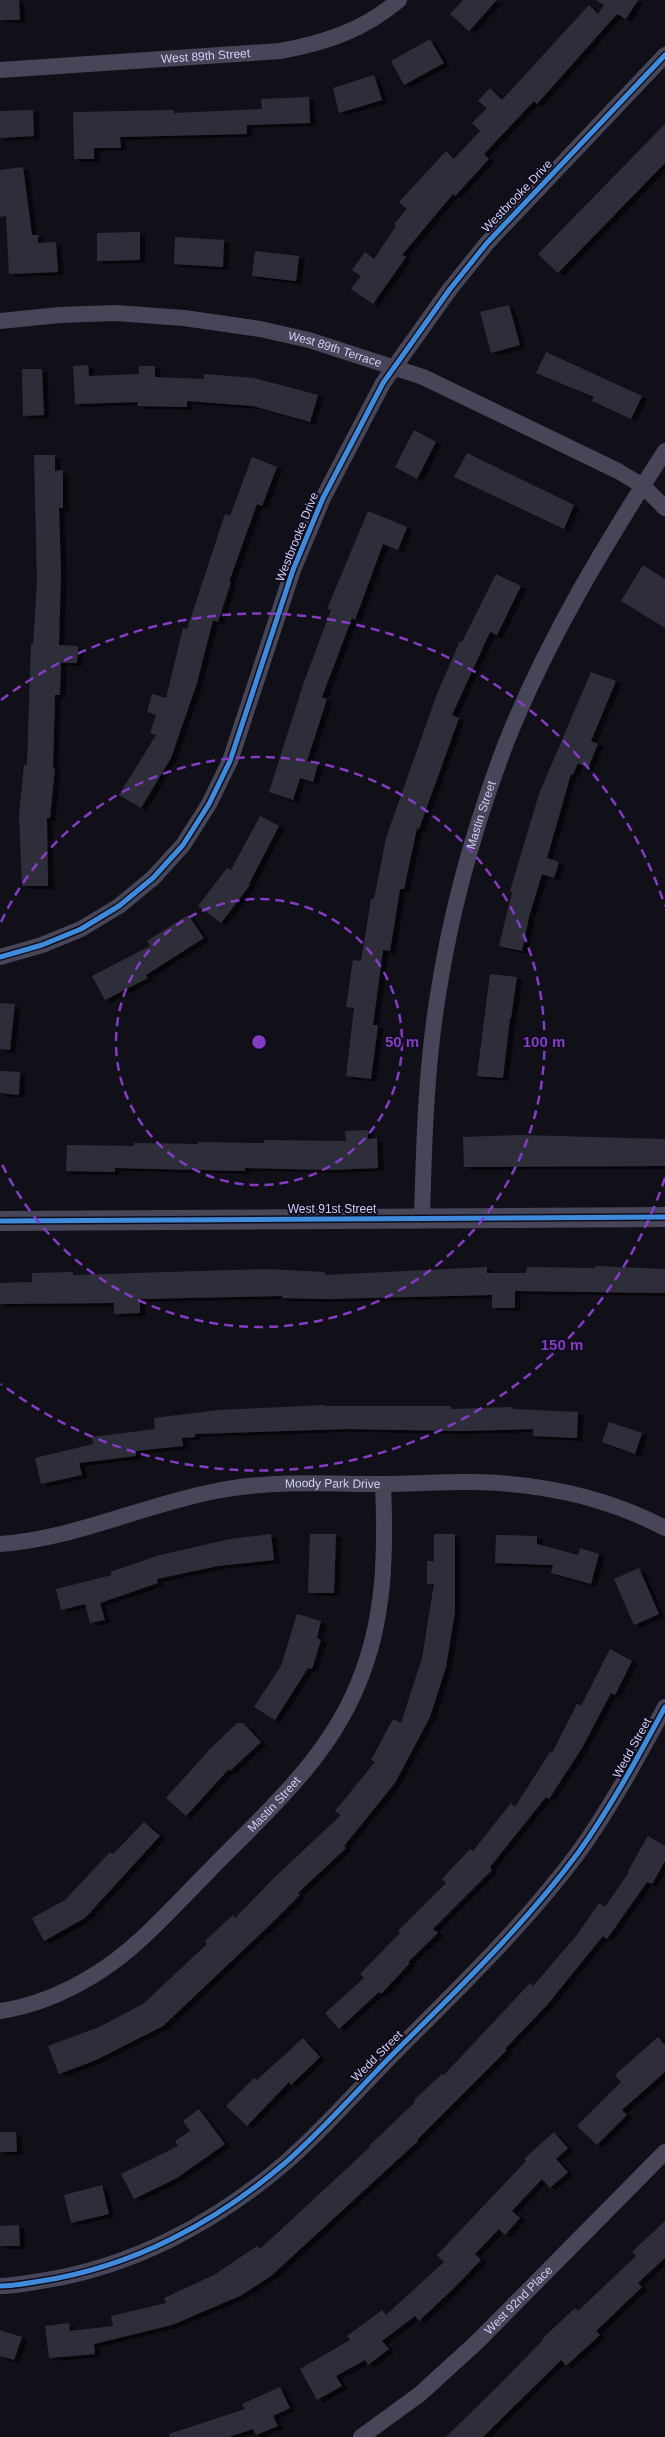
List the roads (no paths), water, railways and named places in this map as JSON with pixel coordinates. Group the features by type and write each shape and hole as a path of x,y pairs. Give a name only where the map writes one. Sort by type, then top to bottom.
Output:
{"street":[{"name":"West 89th Street","path":"0,70 280,51 312,45 351,32 386,12 399,0"},
{"name":"Westbrooke Drive","path":"0,957 42,945 81,929 119,906 154,878 183,845 209,804 230,761 293,570 324,498 379,392 425,324 486,243 665,55"},
{"name":"West 89th Terrace","path":"0,321 59,315 116,313 184,318 260,329 309,340 396,367 440,385 618,471 643,486"},
{"name":"Mastin Street","path":"422,1218 429,1068 439,988 454,914 479,821 506,742 546,656 578,594 665,451"},
{"path":"643,486 665,508"},
{"name":"West 91st Street","path":"0,1221 665,1217"},
{"name":"Moody Park Drive","path":"0,1544 20,1543 65,1534 154,1506 217,1490 267,1485 497,1483 542,1487 598,1501 665,1528"},
{"name":"Mastin Street","path":"0,2012 59,1995 96,1974 130,1948 235,1844 315,1759 346,1710 358,1685 371,1646 382,1599 386,1549 384,1484"},
{"name":"Wedd Street","path":"0,2286 62,2278 143,2253 196,2227 246,2195 287,2161 479,1968 540,1900 578,1852 623,1785 665,1707"},
{"name":"West 92nd Place","path":"361,2437 420,2394 477,2342 665,2152"}]}
